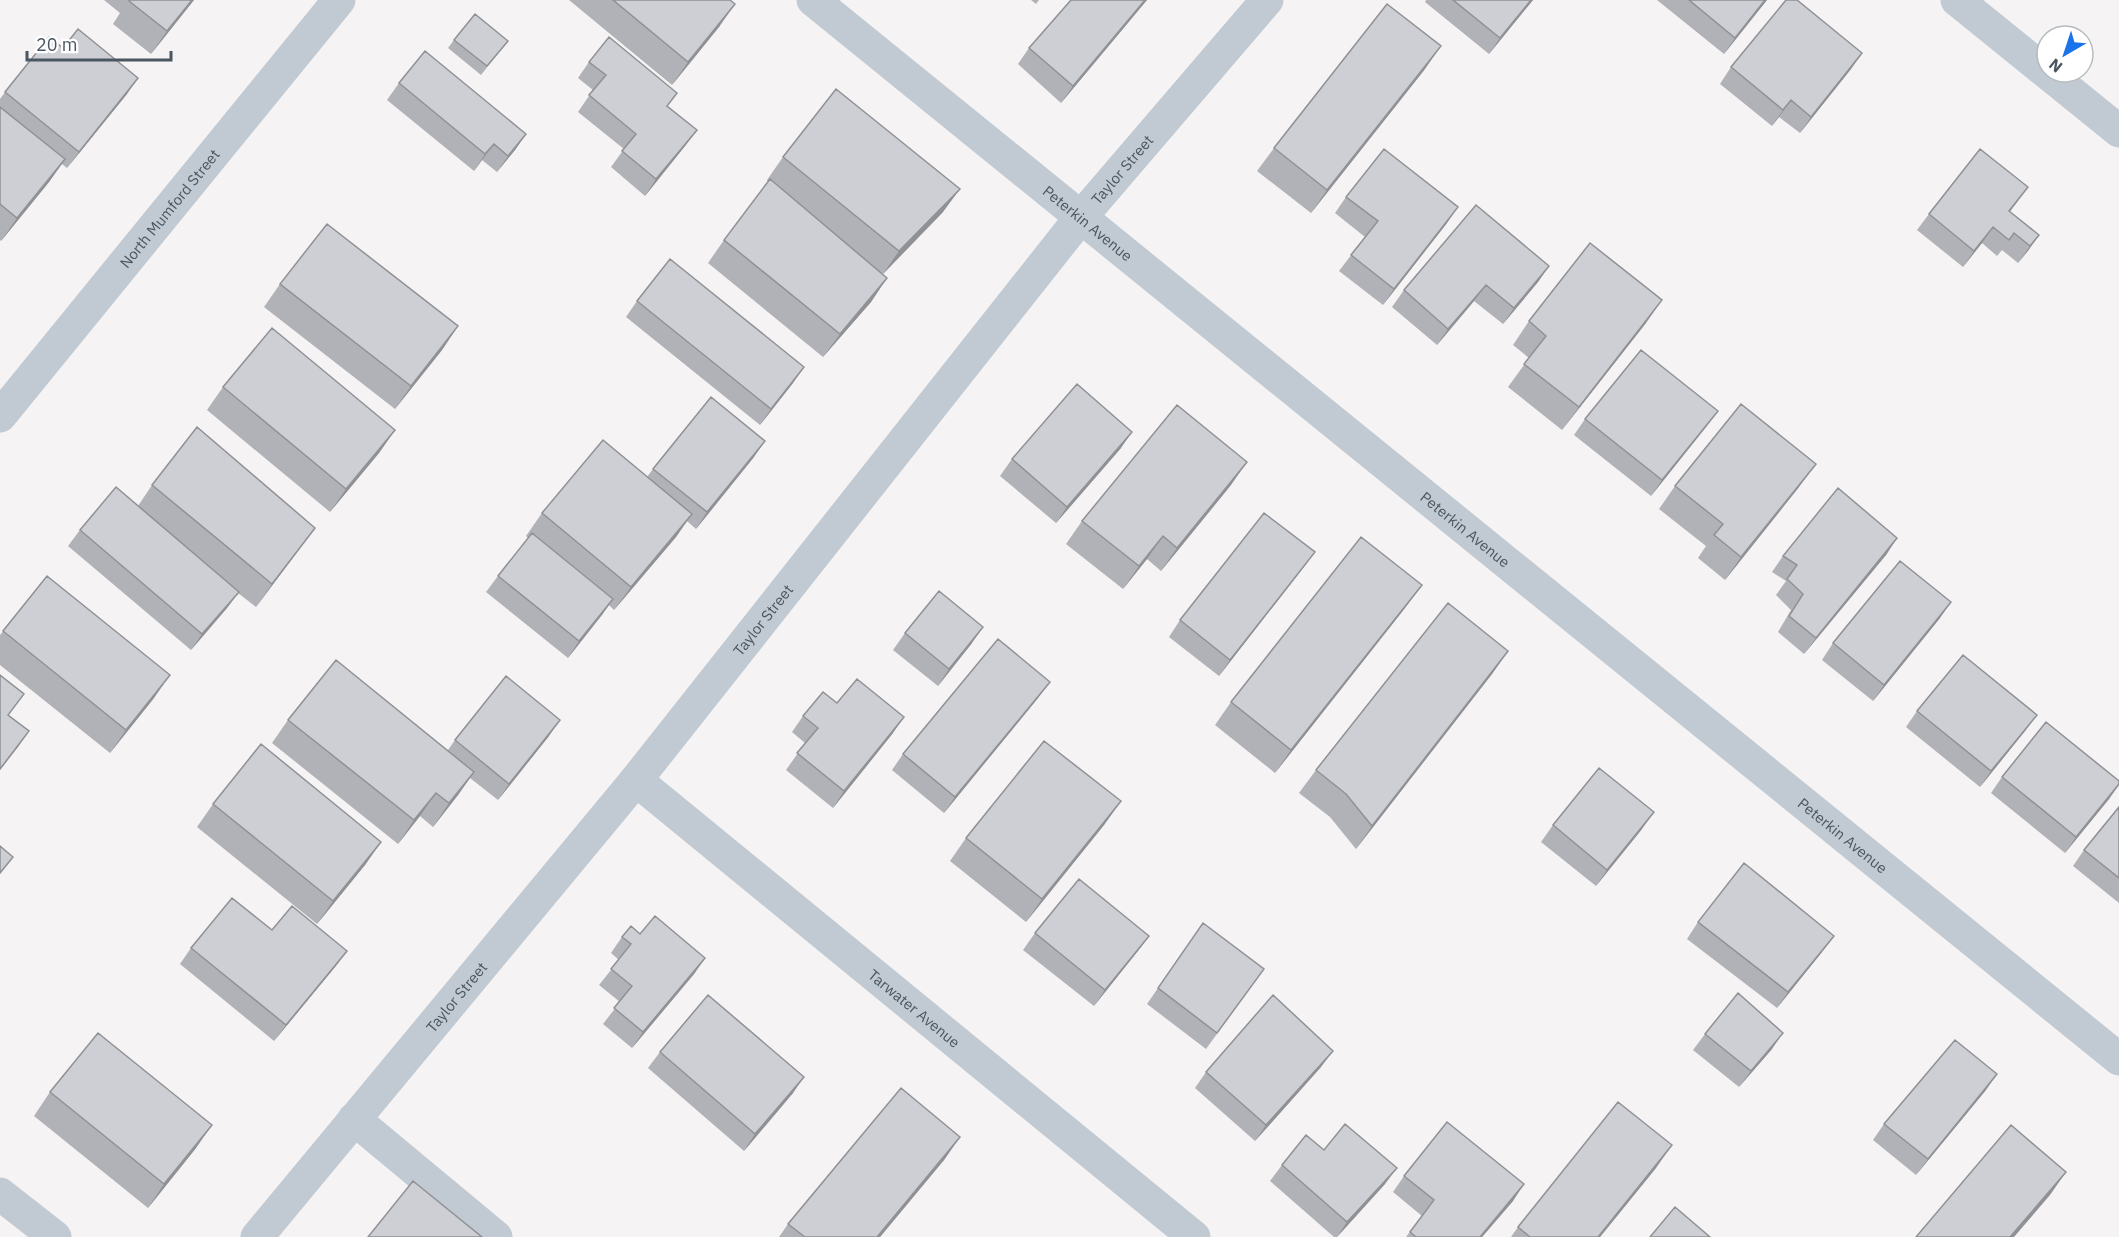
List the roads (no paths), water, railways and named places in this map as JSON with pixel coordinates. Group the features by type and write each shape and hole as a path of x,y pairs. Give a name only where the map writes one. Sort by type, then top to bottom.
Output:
{"street":[{"name":"North Mumford Street","path":"0,416 339,0"},
{"name":"Peterkin Avenue","path":"813,0 2119,1059"},
{"name":"Taylor Street","path":"256,1237 636,780 1081,217 1267,0"},
{"path":"1956,0 2119,131"},
{"name":"Tarwater Avenue","path":"636,780 1194,1237"},
{"path":"354,1119 496,1237"},
{"path":"0,1194 55,1237"}]}
